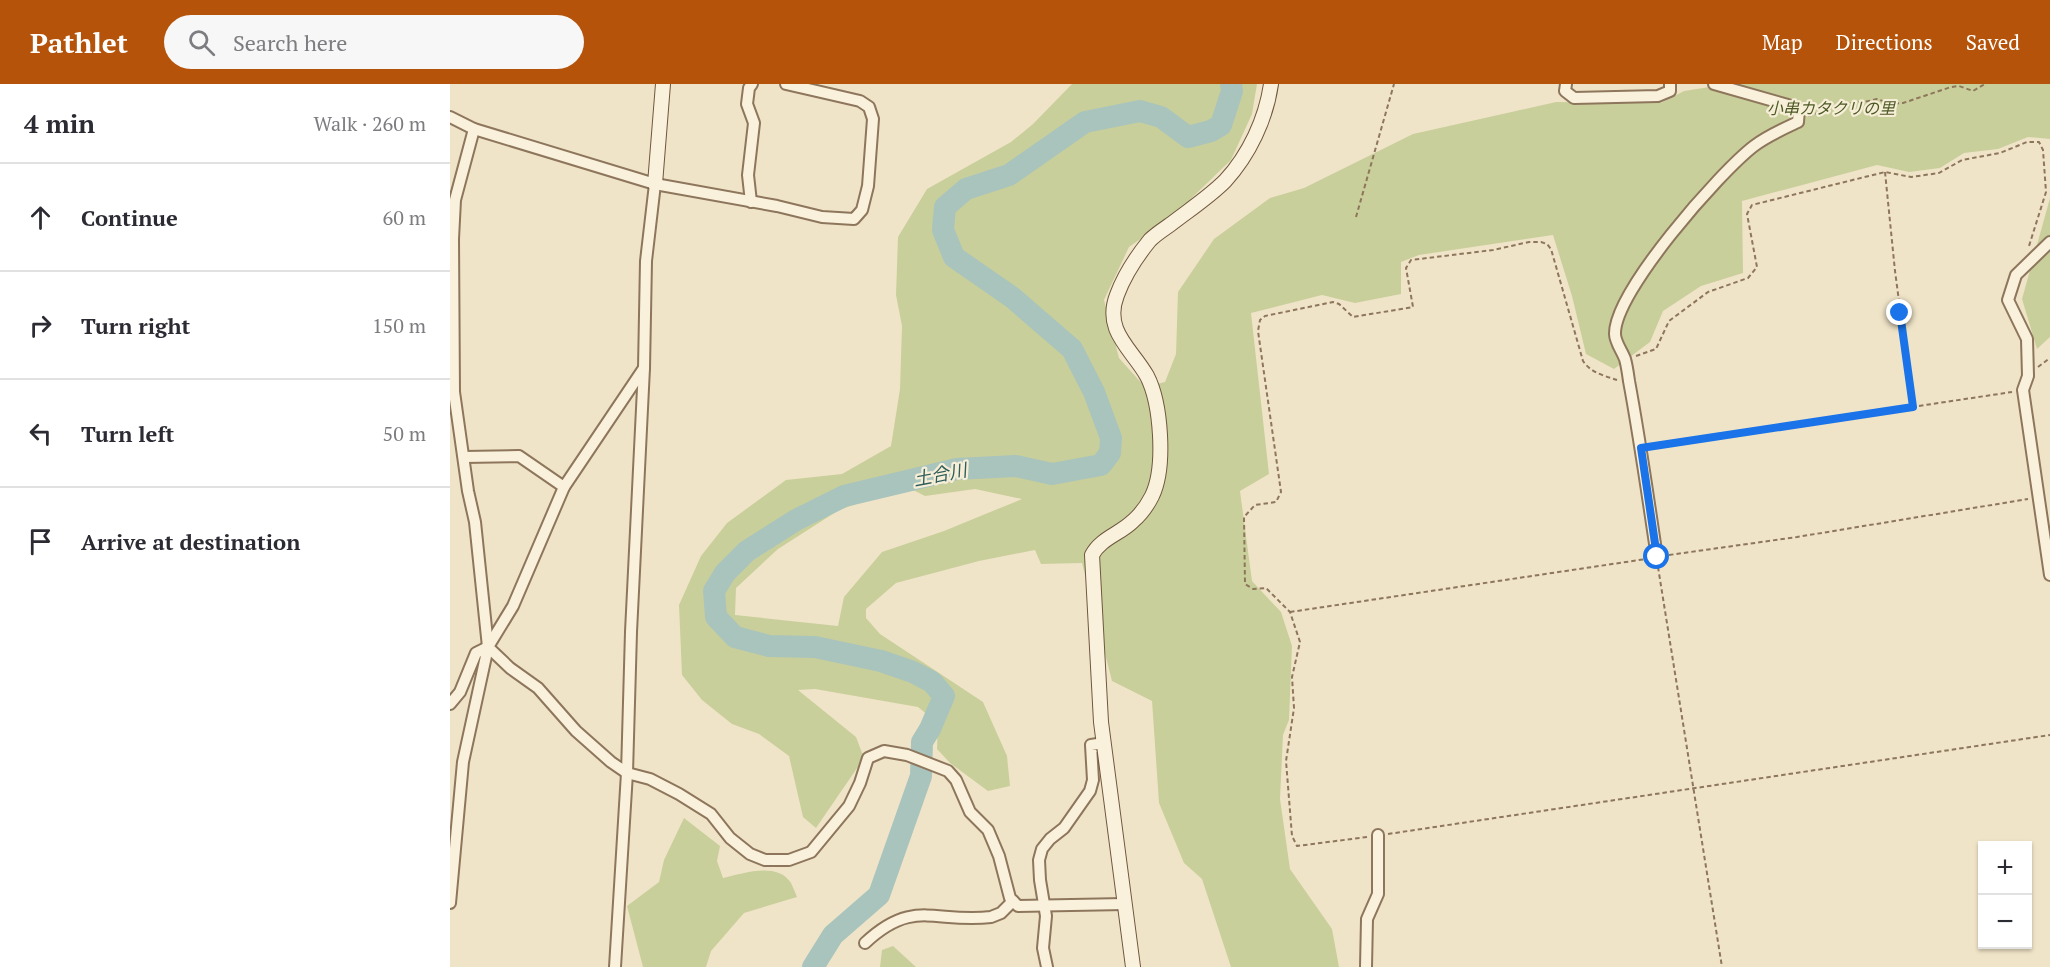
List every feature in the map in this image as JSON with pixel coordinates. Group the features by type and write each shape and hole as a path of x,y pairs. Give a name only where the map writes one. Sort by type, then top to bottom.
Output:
{"street":[{"path":"615,967 627,773 631,632 644,368 646,261 663,84"},
{"path":"751,202 748,175 754,123 747,104 749,88 752,84"},
{"path":"450,117 474,129 655,184 822,218 854,219 862,210 868,186 873,119 869,107 861,101 786,84"},
{"path":"1133,967 1101,722 1092,555 1097,546 1134,521 1152,496 1160,472 1160,446 1156,399 1146,375 1126,348 1113,321 1116,297 1129,270 1151,239 1225,181 1250,148 1263,117 1272,84"},
{"path":"1566,84 1565,91 1574,98 1658,96 1670,92 1670,84"},
{"path":"1657,557 1629,380 1625,361 1615,335 1618,319 1640,276 1673,232 1728,168 1755,145 1798,122 1800,117 1799,110 1788,105 1714,84"},
{"path":"474,129 455,200 454,392 468,491 475,522 489,647 510,668 538,688 576,731 611,762 627,773 650,779 679,794 711,814 730,838 750,854 765,860 789,861 812,852 849,806 868,758 884,751 907,755 948,771 956,780 970,812 988,830 999,856 1010,898 1018,906 1125,904"},
{"path":"2050,242 2016,274 2008,300 2026,339 2028,376 2024,390 2037,497 2050,575"},
{"path":"450,903 463,762 489,647 513,606 564,487 644,368"},
{"path":"464,457 519,456 564,487"},
{"path":"450,704 460,692 476,653 489,647"},
{"path":"1047,967 1043,948 1046,916 1043,907 1039,860 1042,849 1064,828 1090,791 1091,745 1104,743"},
{"path":"1366,967 1367,919 1377,894 1378,836"},
{"path":"865,943 880,929 901,918 919,915 991,916 1001,913 1013,901"}],"path":[{"path":"1356,217 1394,84"},
{"path":"1800,117 1817,115 1835,105 1864,103 1877,99 1891,104 1903,103 1951,87 1959,86 1973,91 1985,84"},
{"path":"1625,361 1656,349 1669,321 1708,292 1748,278 1753,273 1757,267 1747,214 1752,205 1886,172 1911,177 1939,173 1962,160 2000,153 2027,142 2039,142 2043,150 2046,192 2034,236 2025,255"},
{"path":"1886,172 1895,271 1913,407"},
{"path":"1629,380 1618,381 1587,368 1583,361 1551,249 1547,244 1541,242 1411,260 1406,267 1413,307 1353,317 1339,304 1333,302 1265,316 1260,320 1258,331 1281,492 1276,502 1255,505 1244,517 1245,584 1253,589 1266,588 1290,612 1300,642 1292,677 1294,708 1286,761 1292,836 1297,846 1378,836 2050,735"},
{"path":"1641,448 2024,390"},
{"path":"1290,612 1797,537 2037,497"},
{"path":"1657,557 1722,967"}],"green space":[{"name":"小串カタクリの里","path":"1072,84 1257,84 1252,114 1231,160 1172,217 1129,247 1104,300 1119,358 1145,387 1165,382 1176,354 1178,292 1214,239 1270,198 1304,188 1413,134 1556,102 1661,103 1684,91 1729,84 2050,84 2050,139 2028,137 1998,149 1964,153 1940,168 1909,172 1877,165 1742,201 1743,273 1701,286 1663,311 1650,342 1614,369 1586,354 1572,296 1553,235 1419,255 1401,262 1401,294 1355,303 1322,295 1251,313 1269,474 1240,491 1252,581 1281,612 1292,646 1289,720 1283,735 1280,799 1290,869 1332,929 1339,967 1231,967 1202,879 1184,863 1159,803 1152,701 1112,681 1082,563 1041,564 1035,550 979,561 896,583 866,609 866,618 880,634 983,702 1007,756 1010,786 988,791 950,763 937,749 938,723 918,707 815,689 798,690 856,737 864,758 816,828 803,817 789,756 759,734 732,724 702,700 682,675 679,605 701,556 727,523 786,480 842,474 891,446 900,389 902,326 896,295 898,237 927,189 1011,142 1033,124","holes":["975,489 1022,499 944,531 882,552 844,597 838,626 735,615 736,588 778,549 839,510 882,495 913,490 925,496"]},
{"path":"2050,198 2050,337 2037,349 2022,299"},
{"path":"684,818 720,846 717,861 723,878 749,872 777,872 791,883 797,897 744,913 711,951 706,967 643,967 627,906 659,882 664,860"},
{"path":"893,946 916,967 880,967 882,950"}],"waterway":[{"name":"土合川","path":"813,967 833,935 879,895 921,776 922,742 944,696 932,682 913,672 881,661 815,647 769,646 735,637 716,617 714,591 725,573 747,551 796,520 844,496 957,469 1016,466 1052,474 1101,465 1110,453 1111,438 1094,392 1072,349 1013,298 954,257 943,230 945,207 966,189 1009,175 1085,122 1140,111 1161,117 1188,137 1211,131 1221,125 1232,91 1231,84"}],"route":[{"path":"1657,557 1641,448 1913,407 1900,313"}]}
